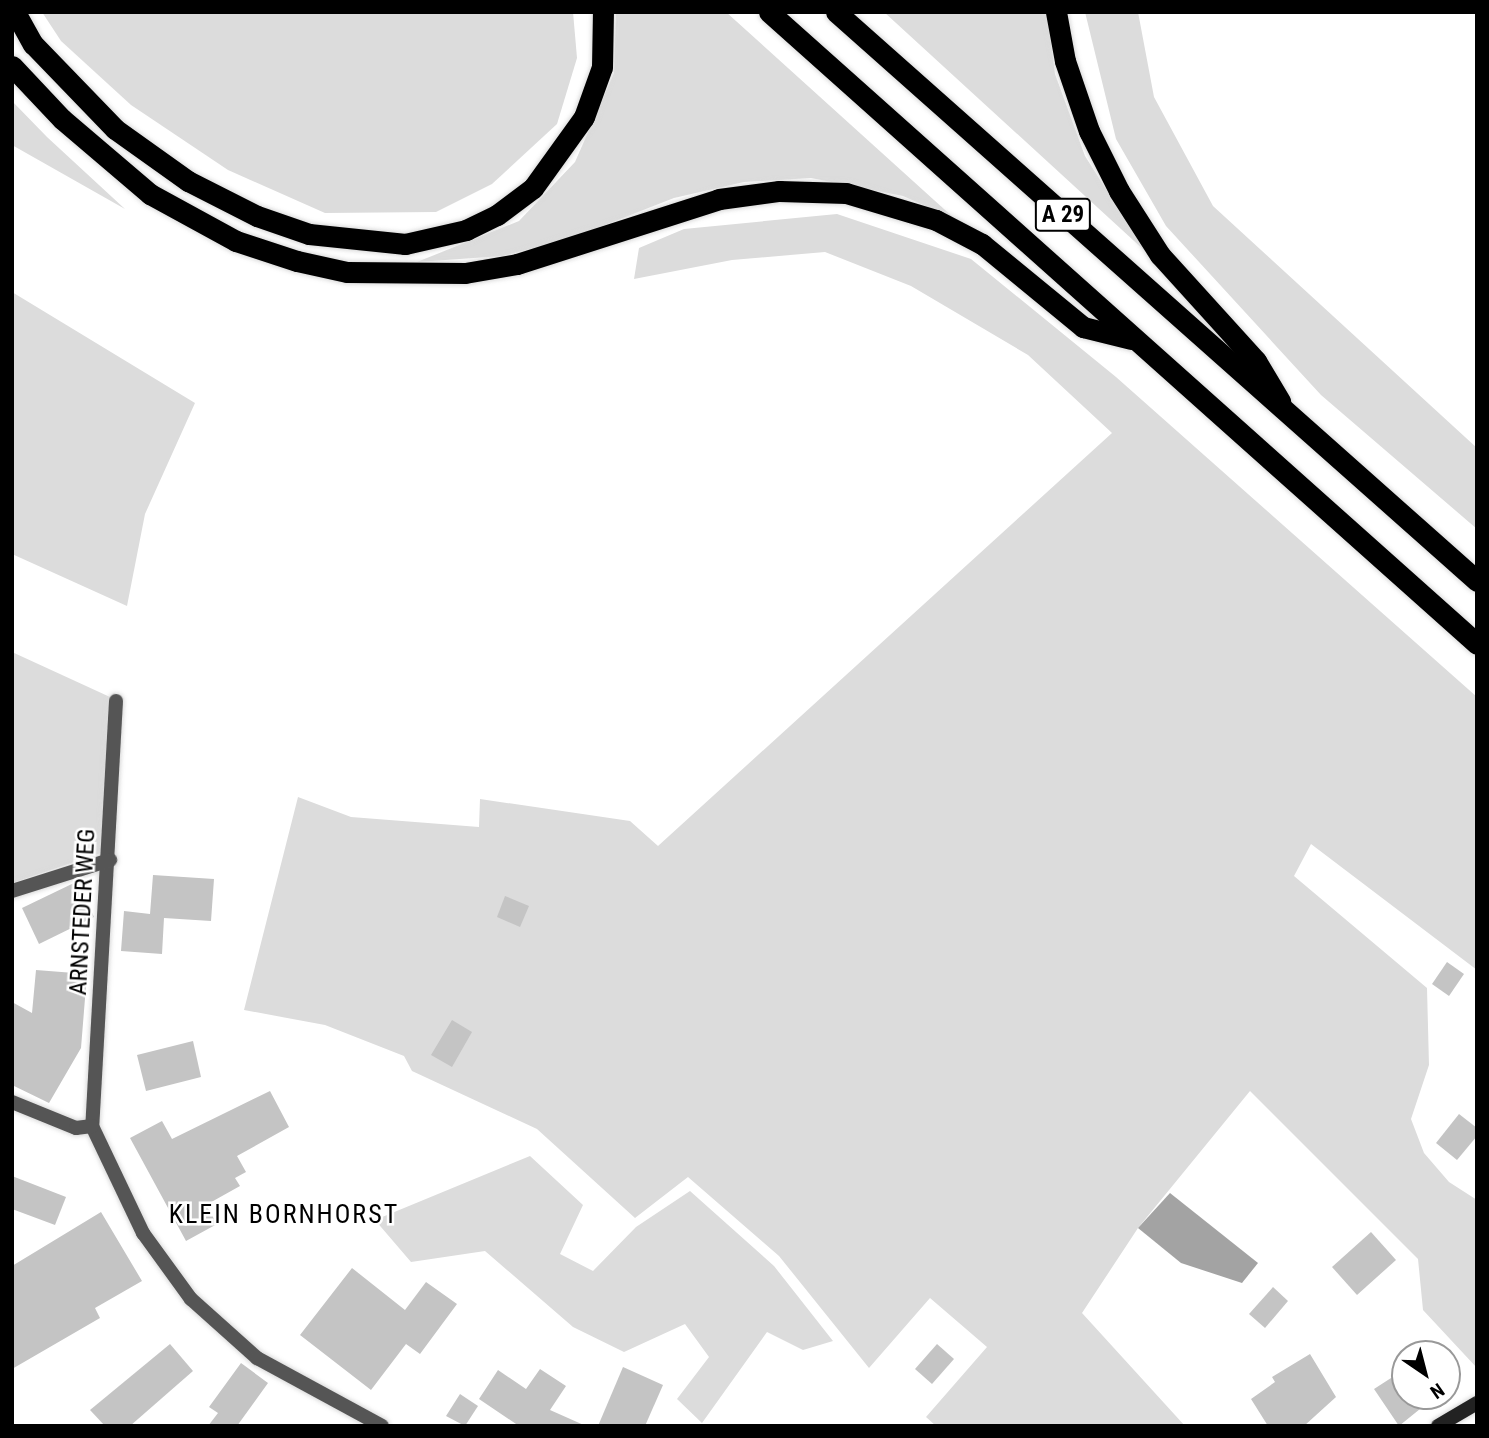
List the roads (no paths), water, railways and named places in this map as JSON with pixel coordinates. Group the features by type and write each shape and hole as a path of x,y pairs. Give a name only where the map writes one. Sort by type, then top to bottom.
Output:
{"highway":[{"path":"15,12 33,44 115,129 188,181 257,216 309,234 405,244 466,230 533,188 584,117 602,67 603,12"},
{"name":"A 29","path":"769,12 1131,339 1477,645"},
{"name":"A 29","path":"836,12 1477,581"},
{"path":"1056,12 1065,61 1089,131 1119,191 1168,265 1256,361 1290,417"},
{"path":"12,66 62,119 150,194 236,241 297,261 347,272 464,272 517,264 719,199 779,191 846,193 936,220 982,244 1083,327 1131,339"}],"main road":[{"path":"1438,1426 1477,1403"}],"street":[{"name":"ARNSTEDER WEG","path":"92,1126 110,860 116,701"},
{"path":"12,891 110,860"},
{"path":"12,1102 76,1128 92,1126 143,1233 191,1299 257,1358 382,1426"}],"district":[{"name":"KLEIN BORNHORST","path":"284,1215"}]}
